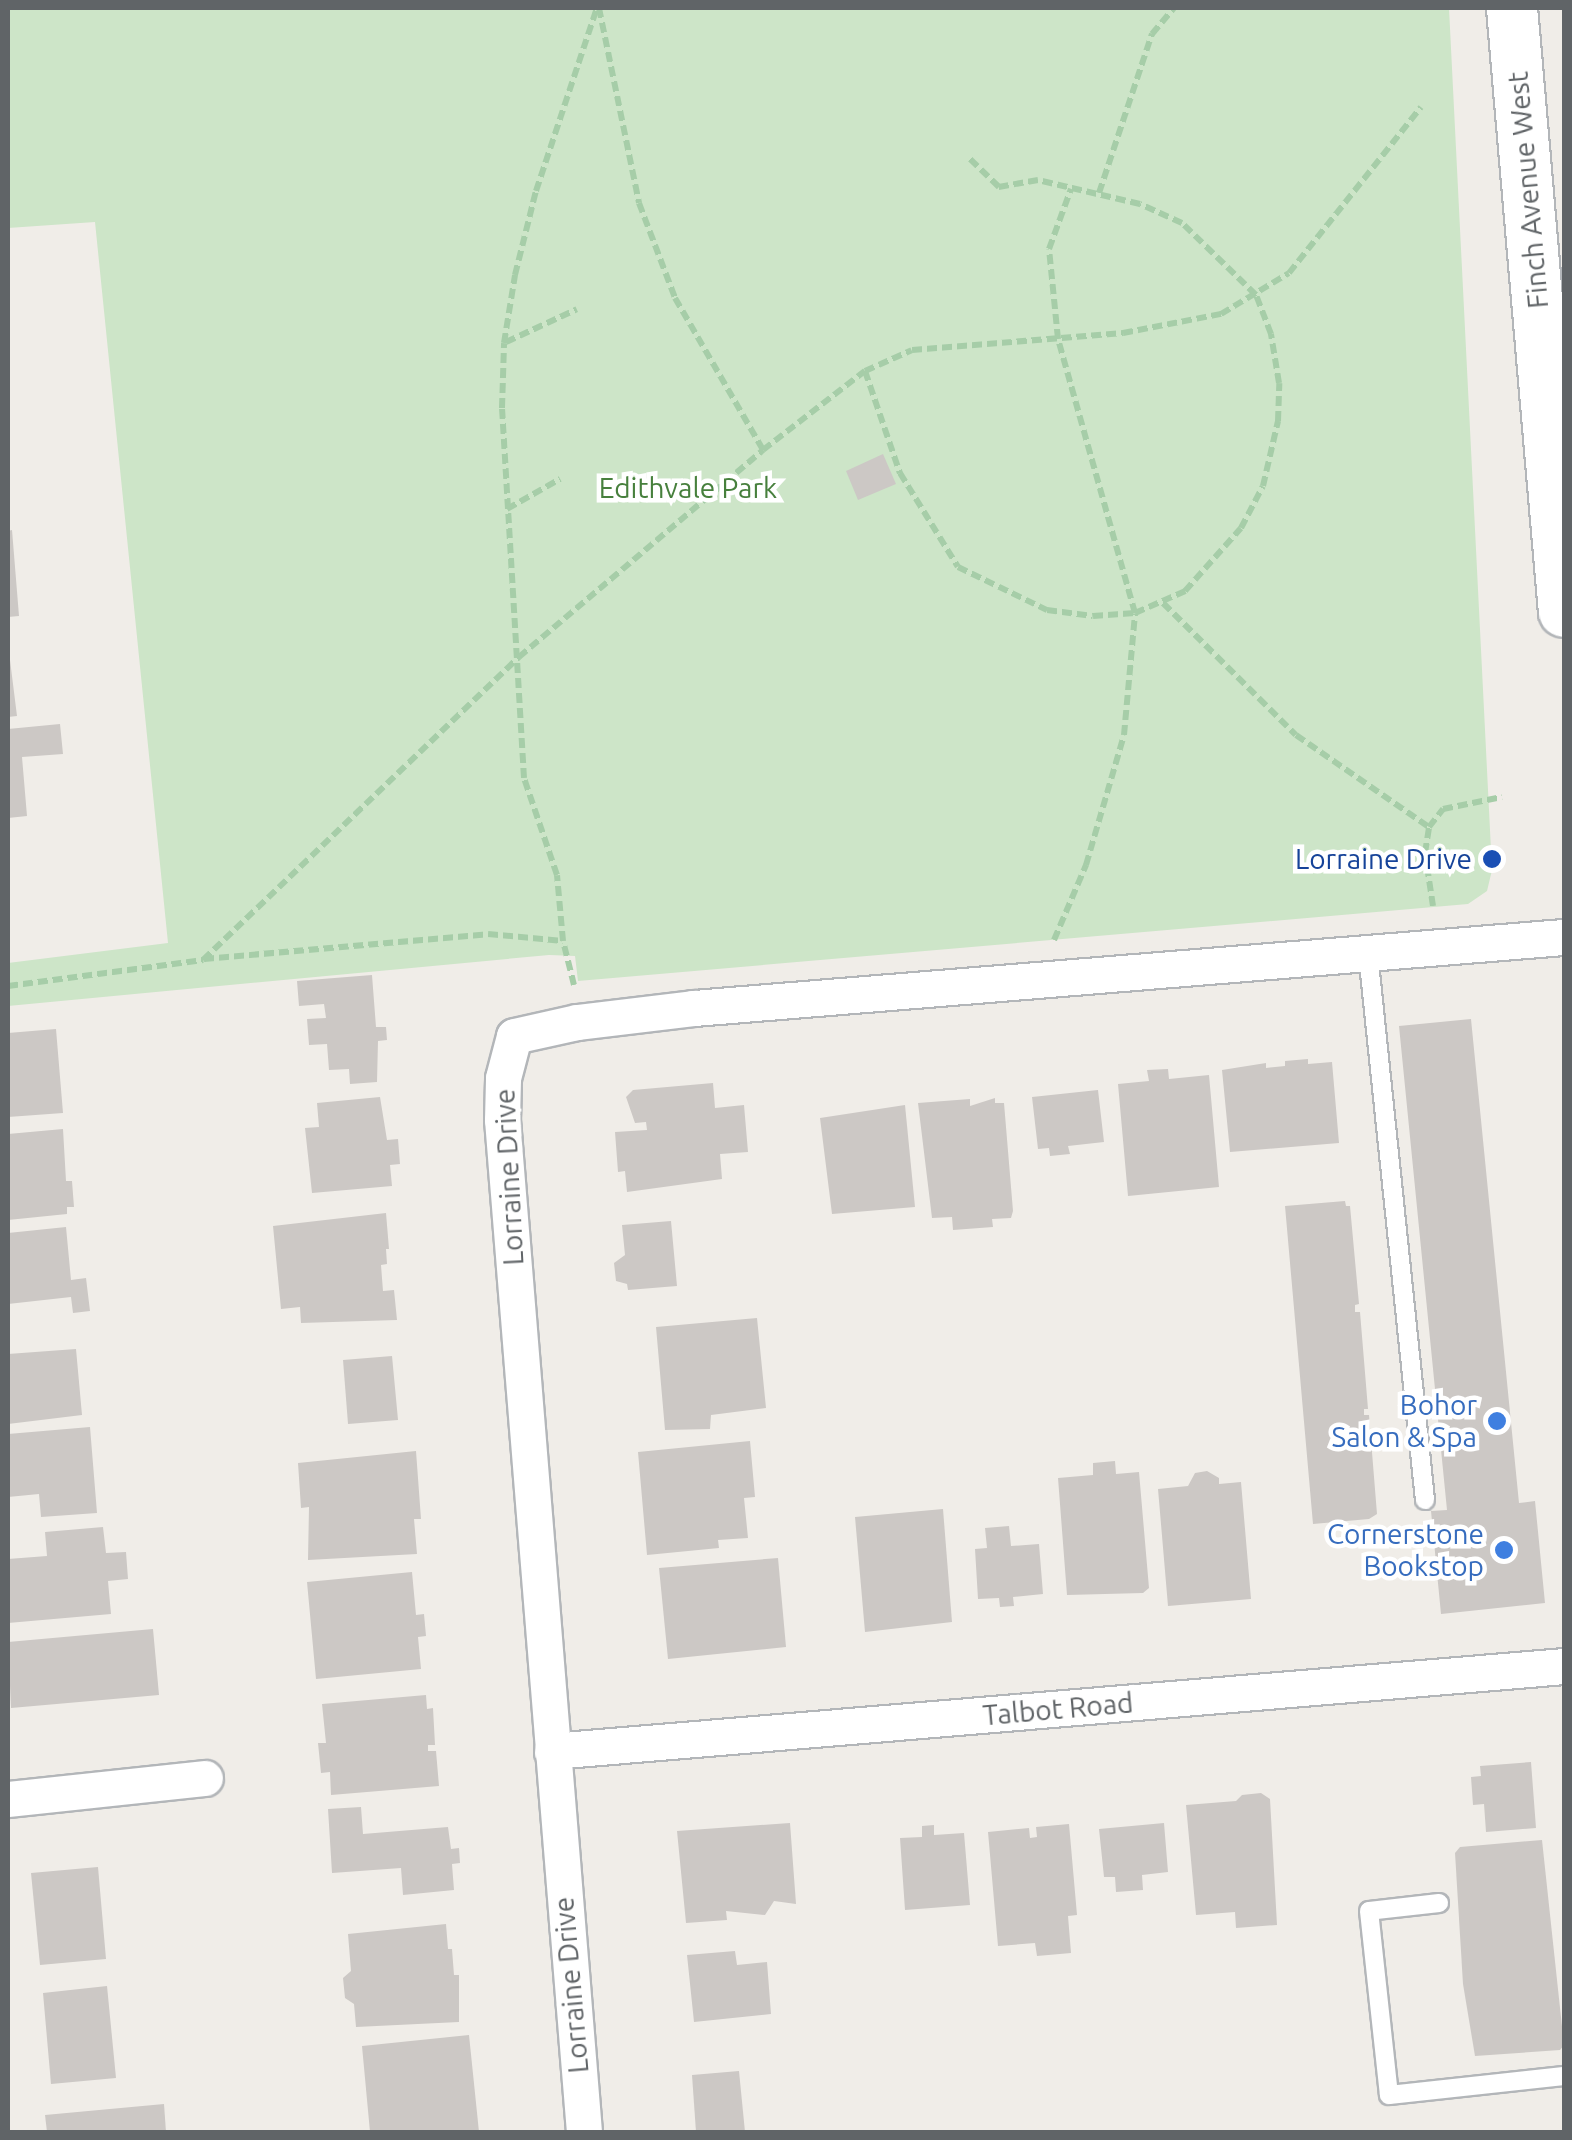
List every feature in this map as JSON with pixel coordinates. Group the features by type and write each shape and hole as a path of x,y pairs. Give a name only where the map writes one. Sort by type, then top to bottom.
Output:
{"main road":[{"name":"Finch Avenue West","path":"1512,8 1552,320 1564,612"}],"street":[{"name":"Lorraine Drive","path":"584,2132 502,1078 514,1036 577,1022 1564,937"},
{"name":"Talbot Road","path":"552,1751 1564,1666"},
{"path":"8,1799 204,1778"}],"lane":[{"path":"1368,953 1425,1500"},
{"path":"1438,1903 1369,1911 1389,2095 1564,2076"}],"path":[{"path":"577,1022 557,875 524,778 507,509 504,342 536,191 598,8"},
{"path":"598,8 639,202 675,298 763,450"},
{"path":"1100,193 1152,34 1174,8"},
{"path":"203,960 519,658 763,450 865,371 912,350 1123,333 1220,314 1289,272 1421,107"},
{"path":"865,371 900,472 958,566 1046,610 1093,616 1135,614 1185,592 1219,556 1263,486 1278,421 1279,383 1271,334 1256,295 1182,224 1140,204 1038,180 999,187 968,157"},
{"path":"1052,979 1051,946 1086,865 1124,735 1135,614 1058,339 1049,249 1071,189"},
{"path":"504,342 577,309"},
{"path":"507,509 560,479"},
{"path":"1163,602 1296,735 1429,826"},
{"path":"1433,906 1424,853 1429,826 1443,809 1502,797"},
{"path":"8,986 203,960 488,934 563,941"}],"green space":[{"name":"Edithvale Park","path":"8,8 1449,8 1492,870 1487,891 1468,904 578,981 575,956 549,955 8,1006 8,963 168,943 95,222 8,228"}],"building":[{"path":"883,454 896,484 858,500 846,471"},
{"path":"12,530 19,616 8,617 8,531"},
{"path":"8,644 17,716 8,717"},
{"path":"60,724 63,754 22,757 27,816 8,818 8,729"},
{"path":"372,975 376,1027 386,1027 387,1040 378,1041 377,1082 350,1084 349,1069 329,1070 327,1044 309,1045 307,1019 326,1018 324,1004 299,1006 297,981"},
{"path":"1471,1019 1519,1503 1535,1501 1545,1603 1441,1614 1431,1511 1447,1510 1399,1026"},
{"path":"56,1029 63,1113 8,1117 8,1033"},
{"path":"1308,1059 1308,1064 1332,1062 1339,1143 1230,1152 1222,1070 1266,1063 1266,1068 1285,1066 1285,1061"},
{"path":"1168,1069 1169,1079 1209,1075 1219,1187 1128,1196 1118,1084 1149,1081 1147,1070"},
{"path":"713,1083 715,1108 744,1105 748,1152 720,1154 722,1179 627,1192 625,1171 618,1172 615,1132 647,1130 646,1122 635,1123 626,1097 633,1090"},
{"path":"1098,1090 1104,1142 1068,1146 1070,1154 1050,1156 1049,1148 1038,1149 1032,1097"},
{"path":"380,1097 387,1140 398,1139 400,1164 390,1165 392,1186 312,1193 305,1128 319,1127 317,1103"},
{"path":"995,1098 995,1103 1004,1103 1011,1218 992,1219 993,1227 953,1230 952,1217 932,1218 918,1103 970,1099 970,1106"},
{"path":"905,1105 915,1207 832,1214 820,1118"},
{"path":"63,1129 66,1181 72,1181 74,1207 67,1207 67,1214 8,1220 8,1134"},
{"path":"1345,1201 1350,1206 1359,1304 1355,1305 1355,1312 1360,1312 1368,1409 1364,1409 1364,1415 1369,1415 1377,1514 1369,1519 1313,1524 1285,1206"},
{"path":"386,1213 389,1249 387,1264 381,1265 383,1291 394,1290 397,1320 301,1323 300,1307 281,1309 273,1226"},
{"path":"671,1221 677,1286 628,1290 627,1284 616,1281 614,1263 625,1255 622,1225"},
{"path":"66,1227 71,1280 86,1278 90,1311 73,1313 71,1297 8,1304 8,1233"},
{"path":"757,1318 766,1408 711,1415 710,1429 665,1430 656,1327"},
{"path":"76,1349 82,1415 8,1424 8,1354"},
{"path":"392,1356 398,1420 348,1424 343,1360"},
{"path":"90,1427 97,1513 41,1517 39,1494 8,1497 8,1434"},
{"path":"750,1441 755,1497 744,1498 748,1538 718,1540 719,1548 647,1555 638,1452"},
{"path":"416,1451 421,1519 414,1519 417,1554 308,1560 309,1507 301,1508 298,1463"},
{"path":"1115,1461 1116,1474 1139,1472 1149,1588 1143,1593 1067,1595 1058,1478 1093,1475 1093,1463"},
{"path":"1207,1471 1219,1478 1219,1484 1241,1482 1251,1599 1168,1606 1158,1489 1188,1486 1195,1473"},
{"path":"943,1509 952,1622 865,1632 855,1517"},
{"path":"1009,1526 1011,1546 1039,1544 1043,1594 1013,1597 1014,1606 1000,1607 999,1598 978,1599 975,1549 987,1548 985,1528"},
{"path":"103,1527 106,1553 126,1552 128,1579 108,1581 111,1614 8,1623 8,1559 47,1556 45,1532"},
{"path":"778,1558 786,1647 668,1659 659,1568"},
{"path":"412,1572 416,1615 424,1614 426,1636 418,1637 421,1669 316,1679 307,1582"},
{"path":"153,1629 159,1695 11,1708 8,1642"},
{"path":"426,1695 427,1709 433,1708 435,1745 428,1745 428,1751 436,1751 439,1786 331,1795 330,1772 321,1773 318,1743 326,1743 322,1704"},
{"path":"1531,1762 1536,1828 1486,1832 1484,1804 1473,1805 1471,1777 1481,1776 1480,1766"},
{"path":"1261,1793 1270,1799 1277,1925 1236,1928 1235,1912 1196,1915 1186,1805 1236,1801 1242,1795"},
{"path":"361,1807 363,1834 448,1827 451,1849 459,1848 460,1863 452,1864 454,1890 403,1895 401,1868 332,1873 328,1809"},
{"path":"790,1823 796,1904 774,1901 765,1915 726,1911 727,1920 686,1923 677,1831"},
{"path":"1164,1823 1168,1872 1142,1875 1143,1890 1116,1892 1115,1877 1104,1877 1099,1829"},
{"path":"1069,1824 1077,1915 1068,1916 1071,1953 1037,1956 1035,1943 998,1946 988,1832 1029,1828 1030,1838 1037,1837 1036,1827"},
{"path":"934,1825 934,1835 964,1833 970,1905 905,1910 900,1838 922,1837 922,1826"},
{"path":"1542,1840 1564,2045 1560,2050 1475,2056 1463,1984 1455,1853 1460,1847"},
{"path":"98,1867 106,1959 40,1965 31,1873"},
{"path":"446,1924 454,1975 459,1975 459,2022 356,2027 354,2004 345,1998 343,1978 351,1971 348,1934"},
{"path":"735,1951 737,1965 767,1962 771,2014 694,2022 687,1955"},
{"path":"107,1986 116,2078 51,2084 43,1993"},
{"path":"469,2035 479,2132 370,2132 362,2046"},
{"path":"739,2071 745,2132 696,2132 692,2075"},
{"path":"164,2104 166,2132 47,2132 45,2115"}],"place":[{"name":"Lorraine Drive","path":"1492,859"},
{"name":"Bohor Salon & Spa","path":"1497,1421"},
{"name":"Cornerstone Bookstop","path":"1504,1550"}]}
